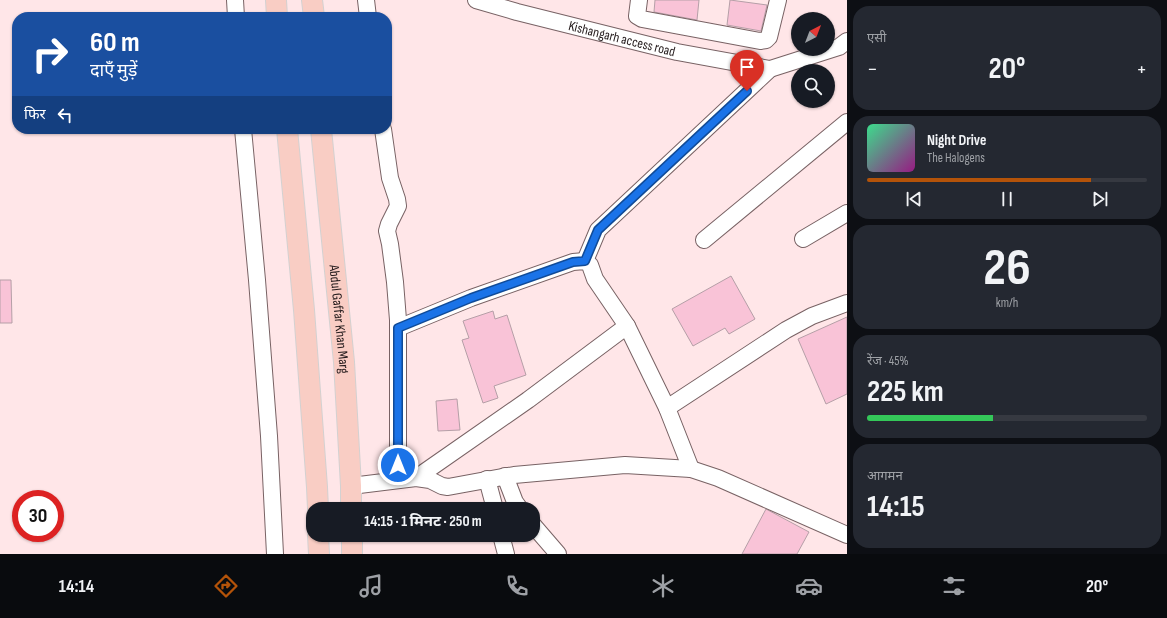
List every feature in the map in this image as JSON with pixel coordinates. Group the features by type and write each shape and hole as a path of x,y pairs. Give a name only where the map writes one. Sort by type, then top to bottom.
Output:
{"main road":[{"path":"276,0 277,12"},
{"path":"312,0 313,12"},
{"path":"287,134 304,310 318,502"},
{"name":"Abdul Gaffar Khan Marg","path":"321,134 344,362 351,502"},
{"path":"318,542 319,554"},
{"path":"352,542 352,554"}],"street":[{"path":"235,0 236,12"},
{"path":"366,0 367,12"},
{"name":"Kishangarh access road","path":"476,0 517,12 678,52 770,69"},
{"path":"639,0 637,16 642,19 764,41 770,34 778,0"},
{"path":"585,261 598,230 770,69 839,47 847,42"},
{"path":"704,240 847,122"},
{"path":"243,134 269,436 275,554"},
{"path":"384,134 390,178 398,199 398,206 387,231 395,282 398,328 398,480"},
{"path":"803,239 847,213"},
{"path":"398,328 471,298 573,262 585,261 590,265 595,279 627,326 667,408 691,469"},
{"path":"667,408 786,330 812,316 847,303"},
{"path":"416,478 522,405 627,326"},
{"path":"351,486 416,478 430,480 442,486 448,487 505,476 625,465 691,469 718,478 847,535"},
{"path":"505,476 515,502"},
{"path":"487,479 493,502"},
{"path":"540,533 558,554"},
{"path":"503,542 506,554"}],"building":[{"path":"655,0 699,0 697,20 654,12"},
{"path":"730,0 767,5 761,31 727,25"},
{"path":"731,276 755,319 729,334 725,328 693,346 672,309"},
{"path":"0,280 11,280 12,323 0,323"},
{"path":"493,311 495,319 507,315 526,375 494,386 498,398 483,403 462,340 469,338 463,321"},
{"path":"847,317 847,394 826,404 798,339"},
{"path":"457,399 460,430 438,431 436,401"},
{"path":"766,509 809,532 797,554 742,554"}],"route":[{"path":"398,465 398,328 471,298 573,262 585,261 598,230 747,91"}]}
